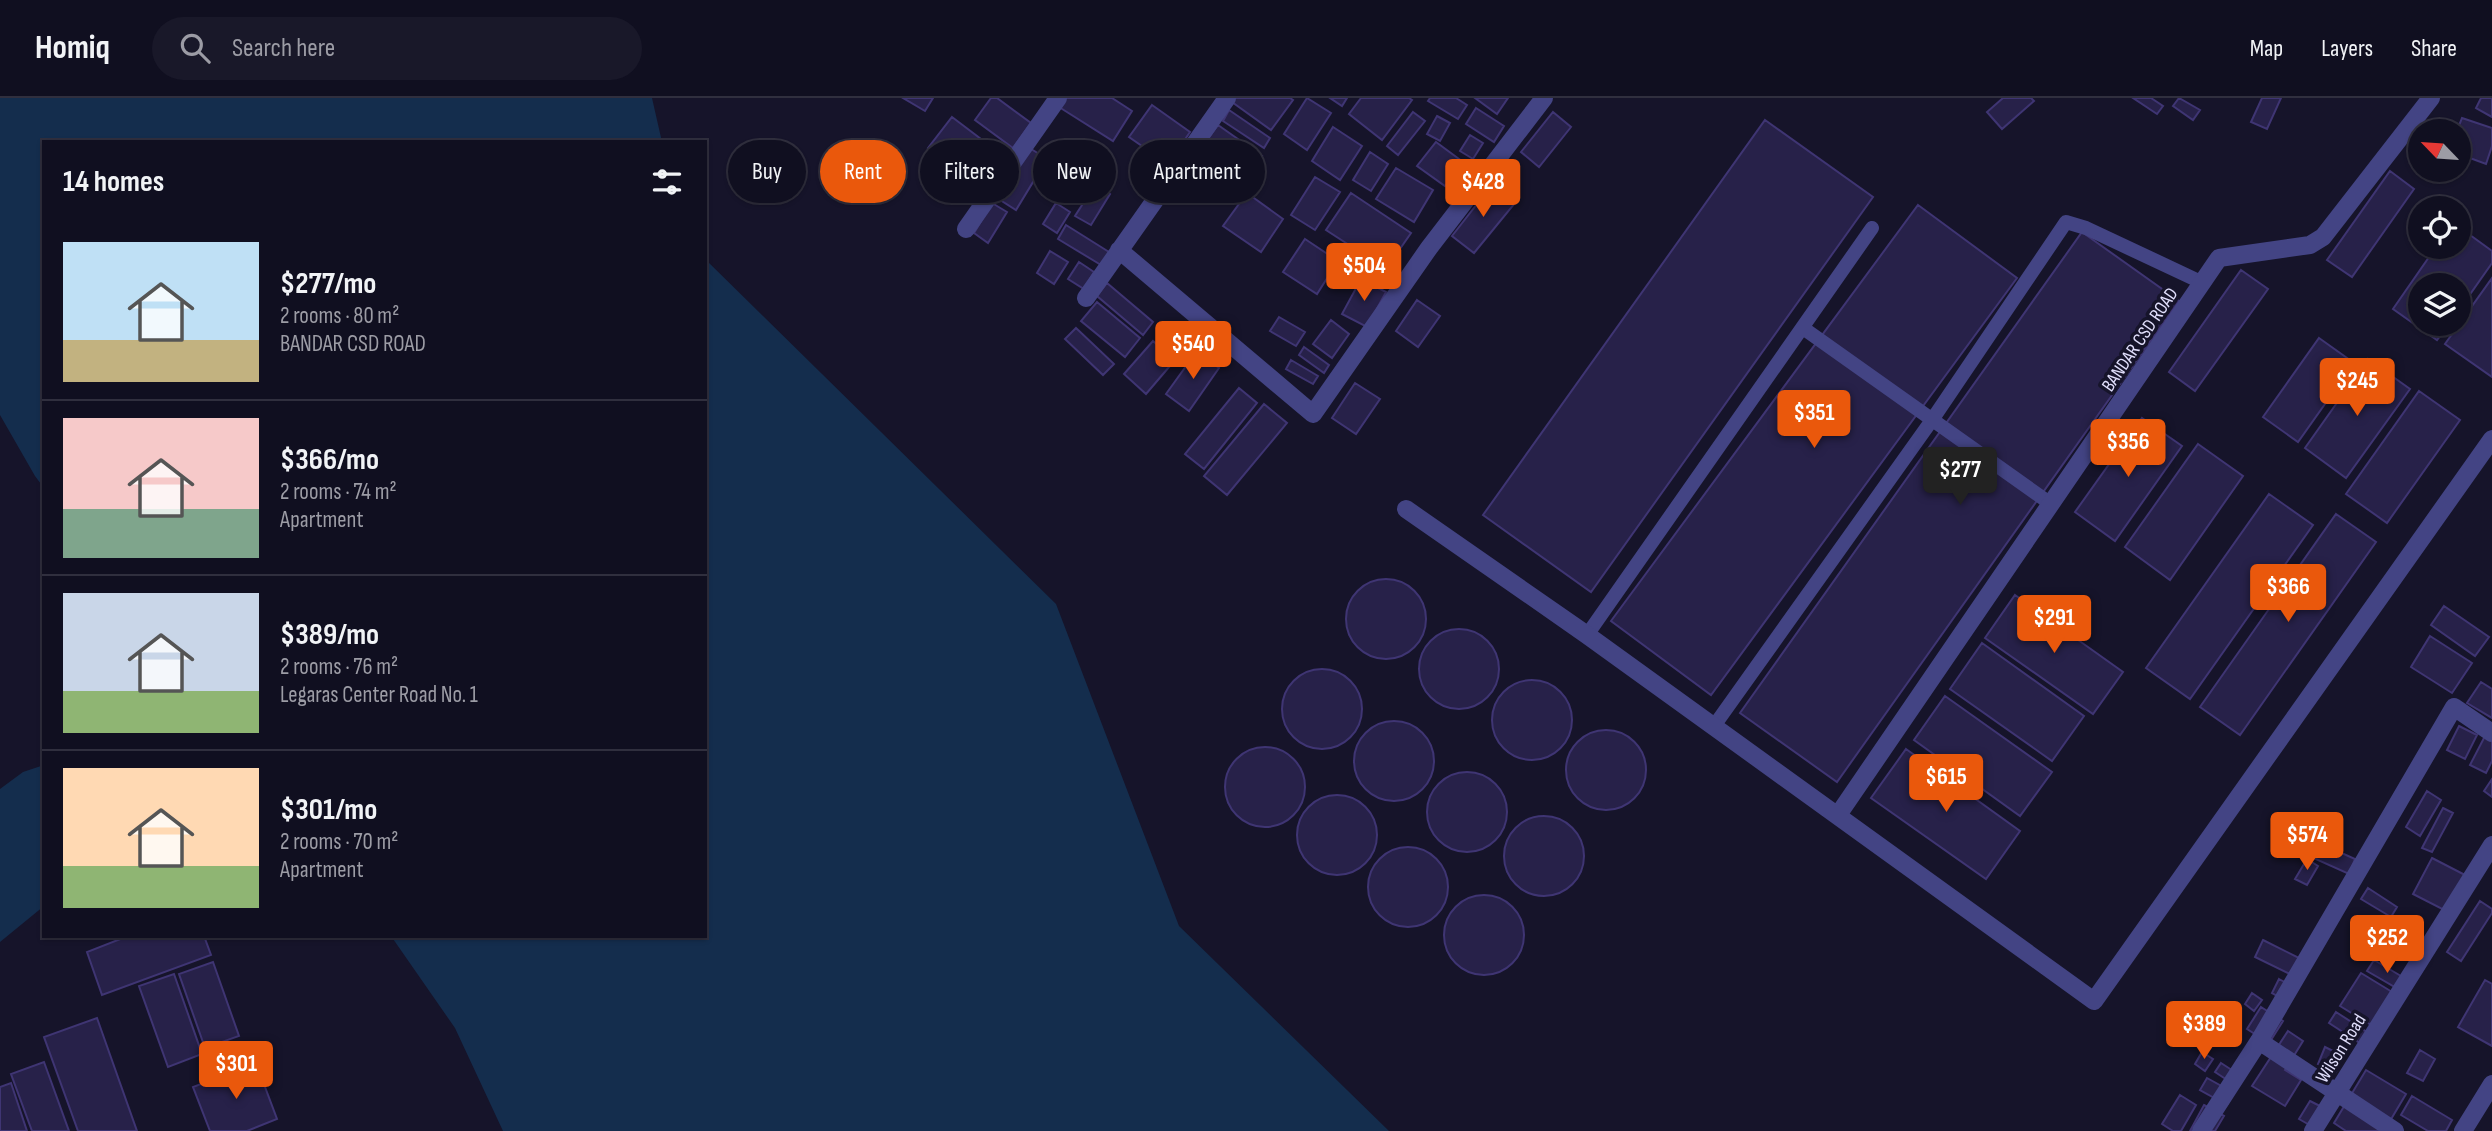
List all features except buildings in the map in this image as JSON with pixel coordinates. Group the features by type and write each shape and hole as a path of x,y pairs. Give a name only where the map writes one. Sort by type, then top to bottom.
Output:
{"street":[{"path":"966,229 1058,98"},
{"path":"1086,298 1227,98"},
{"path":"1119,250 1313,414 1429,248 1544,98"},
{"name":"BANDAR CSD ROAD","path":"1838,815 2219,258 2310,245 2323,237 2431,98"},
{"path":"1406,509 1714,726 2094,1002 2492,439"},
{"path":"2201,1131 2259,1041 2455,708 2492,733"},
{"name":"Wilson Road","path":"2313,1131 2492,845"},
{"path":"2259,1041 2395,1131"},
{"path":"2463,1131 2492,1084"}],"lane":[{"path":"1714,726 1932,419 2066,222 2086,228 2203,283"},
{"path":"1587,635 1872,228"},
{"path":"1803,328 2051,504"}],"water":[{"path":"0,98 652,98 662,140 42,140 42,485 0,415"},
{"path":"707,261 1056,604 1179,926 1389,1131 503,1131 455,1028 392,938 707,938"},
{"path":"42,766 42,908 0,942 0,789 23,772"}]}
